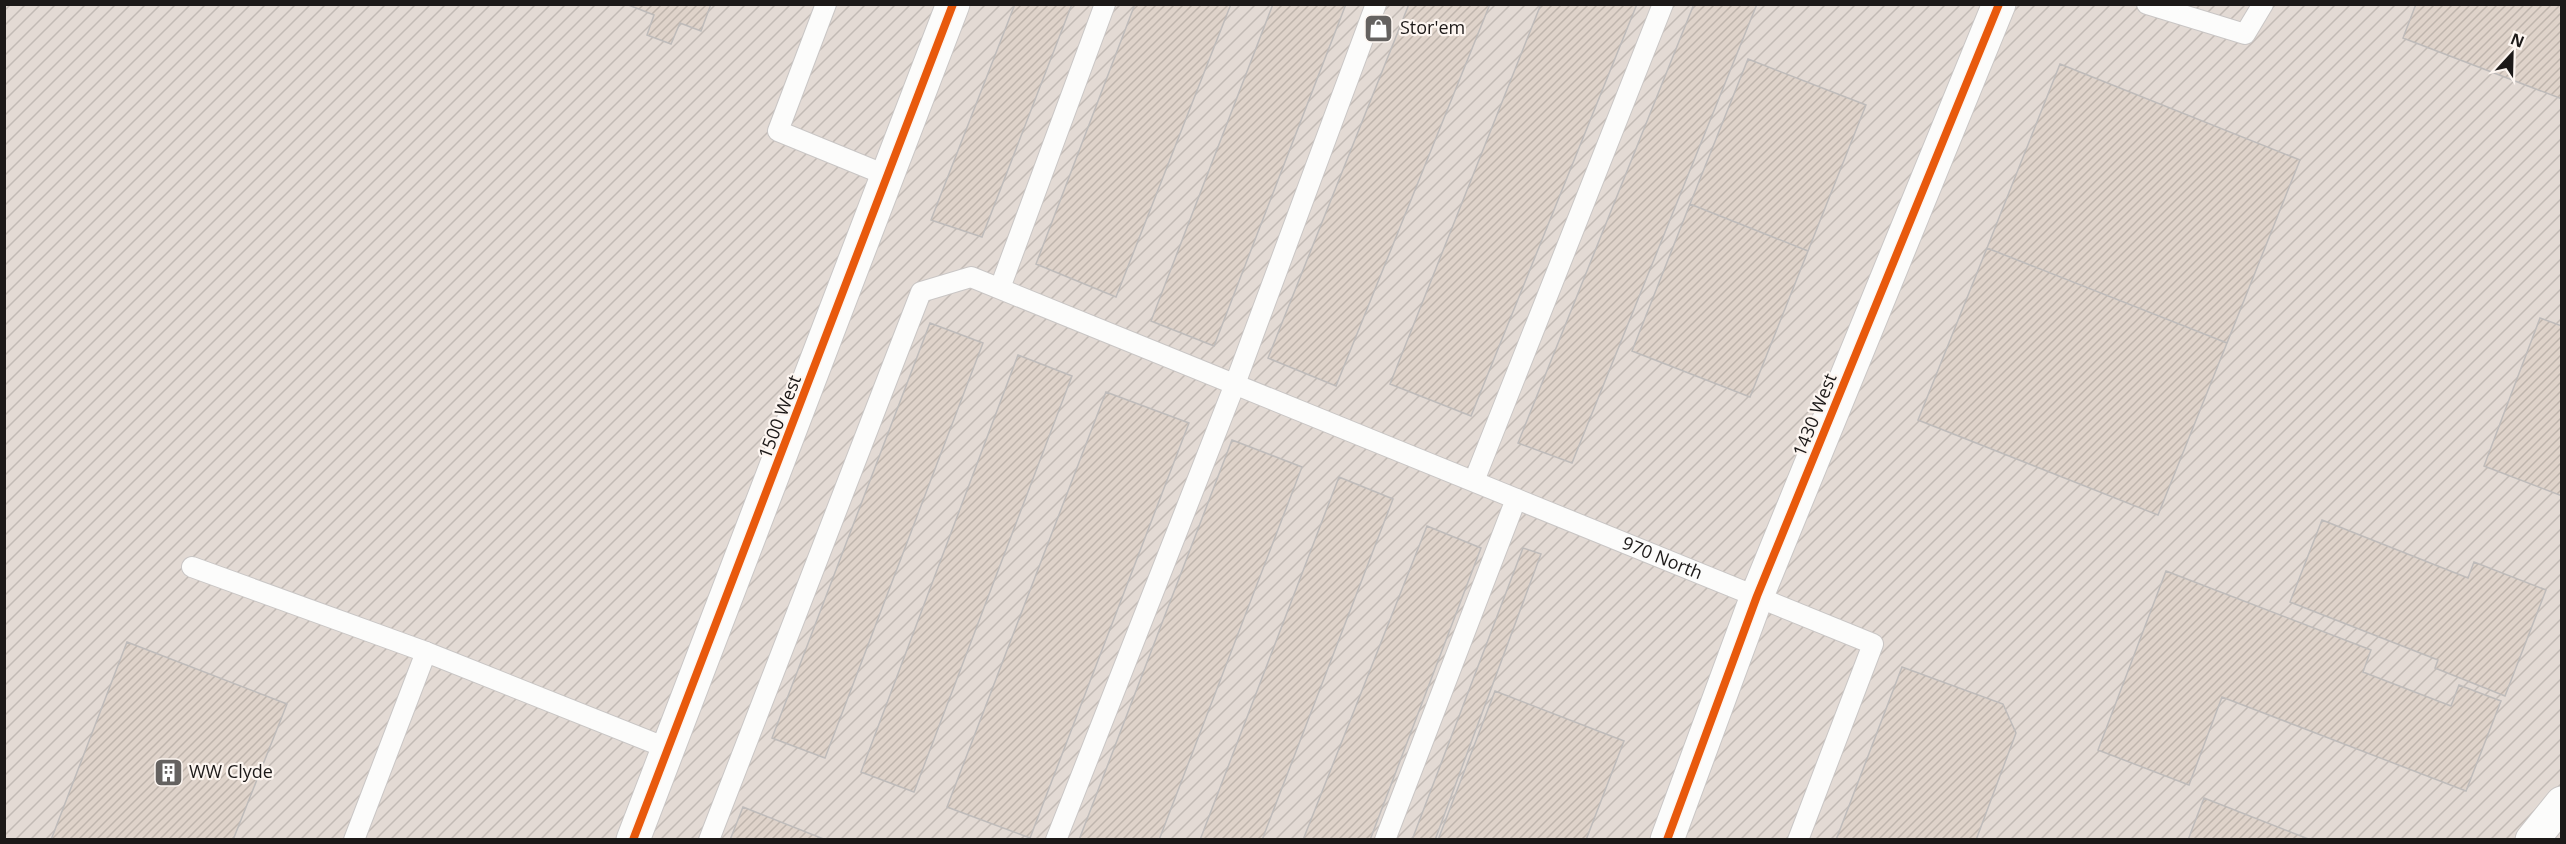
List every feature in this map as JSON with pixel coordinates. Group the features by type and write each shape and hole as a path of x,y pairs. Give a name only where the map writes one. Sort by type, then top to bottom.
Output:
{"street":[{"name":"1500 West","path":"633,840 953,4"},
{"name":"1430 West","path":"1667,840 1757,596 1999,4"},
{"path":"2532,840 2562,803"}],"lane":[{"path":"826,4 778,131 888,176"},
{"path":"999,288 1105,4"},
{"path":"1056,840 1235,384 1376,4"},
{"path":"1474,481 1663,4"},
{"path":"2147,4 2245,34 2263,4"},
{"name":"970 North","path":"709,840 921,292 971,277 1872,644 1798,840"},
{"path":"1384,840 1516,499"},
{"path":"192,567 426,652 669,749"},
{"path":"354,840 426,652"}],"shaded area":[{"path":"5,5 2561,5 2561,839 5,839"}],"building":[{"path":"626,4 711,4 701,31 680,23 671,44 647,35 654,15"},
{"path":"1015,4 1072,4 982,237 931,220"},
{"path":"1135,4 1231,4 1116,297 1036,264"},
{"path":"1273,4 1346,4 1214,346 1151,321"},
{"path":"1409,4 1490,4 1336,386 1268,358"},
{"path":"1541,4 1637,4 1471,416 1390,384"},
{"path":"1694,4 1757,4 1572,463 1518,443"},
{"path":"2416,4 2562,4 2562,99 2403,38"},
{"path":"1748,59 1866,105 1808,251 1690,204"},
{"path":"2060,64 2300,160 2227,343 1987,248"},
{"path":"1690,204 1808,251 1750,397 1632,351"},
{"path":"1987,248 2227,343 2158,515 1918,420"},
{"path":"2540,318 2562,326 2562,496 2484,466"},
{"path":"930,323 983,343 825,758 772,738"},
{"path":"1018,355 1072,376 914,792 861,772"},
{"path":"1106,392 1189,423 1030,838 947,807"},
{"path":"1232,440 1302,467 1159,840 1079,840"},
{"path":"1339,477 1393,499 1262,840 1200,840"},
{"path":"2322,520 2468,578 2474,562 2546,590 2505,696 2435,668 2438,660 2290,602"},
{"path":"1427,526 1481,548 1370,840 1303,840"},
{"path":"1523,548 1541,554 1435,840 1412,840"},
{"path":"2166,571 2371,650 2363,672 2451,706 2459,685 2501,701 2466,791 2222,697 2189,785 2098,750"},
{"name":"WW Clyde","path":"127,642 287,704 233,840 51,840"},
{"path":"1902,667 2003,704 2016,733 1976,840 1836,840"},
{"path":"1495,691 1624,741 1586,840 1438,840"},
{"path":"2204,798 2311,840 2188,840"},
{"path":"743,807 826,840 730,840"}],"cycle path":[{"path":"633,840 953,4"},
{"path":"1667,840 1757,596 1999,4"}],"place":[{"name":"Stor'em","path":"1379,28"},
{"name":"WW Clyde","path":"168,772"}]}
